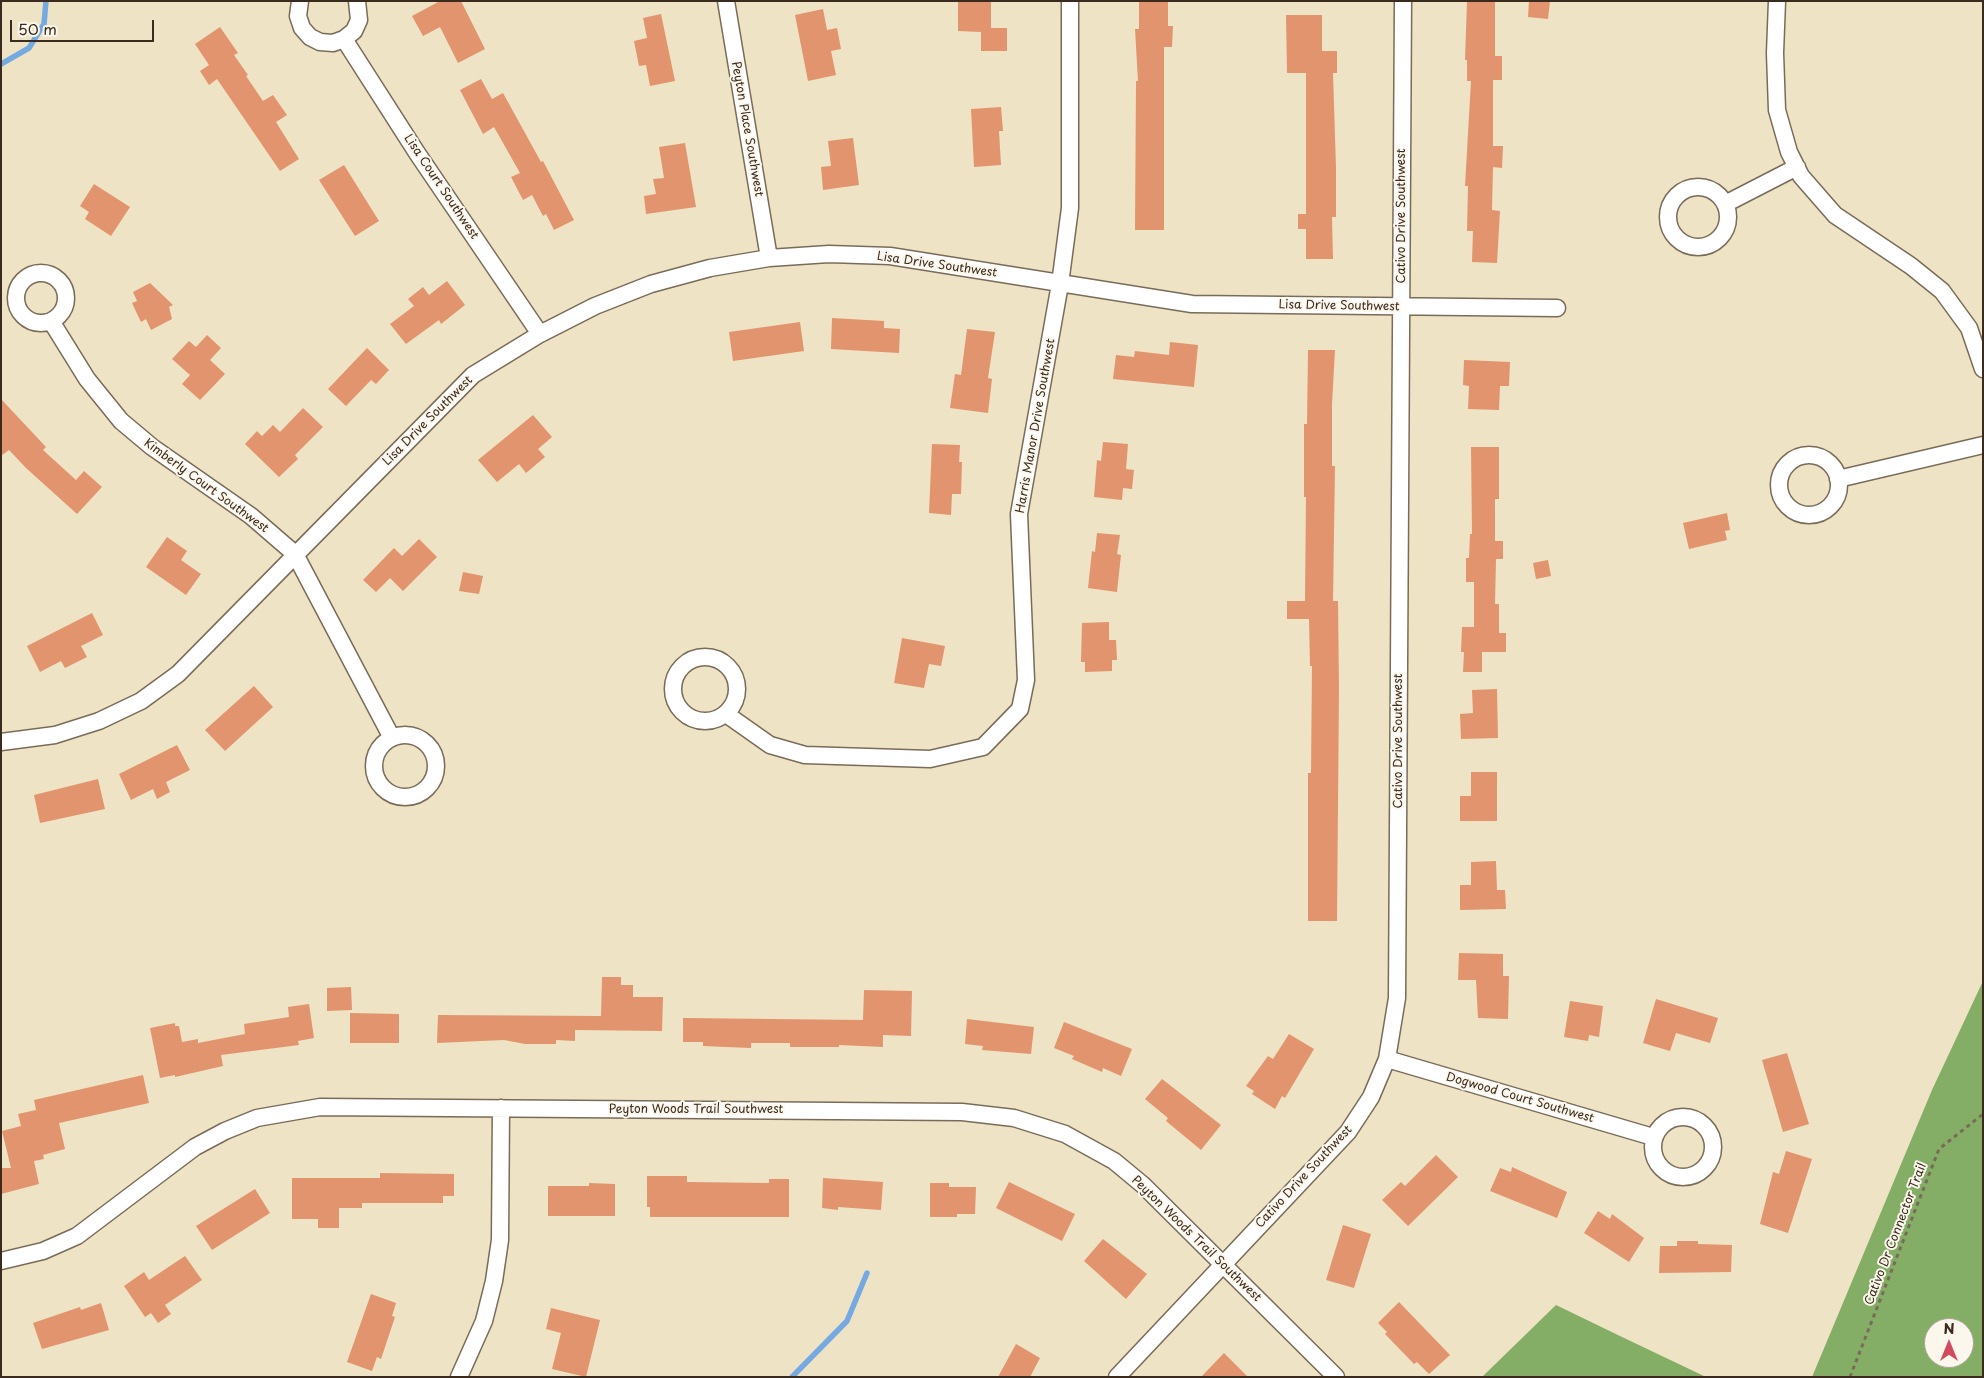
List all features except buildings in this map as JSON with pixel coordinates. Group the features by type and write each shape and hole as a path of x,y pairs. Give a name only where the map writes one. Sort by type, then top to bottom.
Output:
{"street":[{"path":"300,1 298,16 302,28 310,37 320,42 333,44 344,39 354,31 359,20 357,1"},
{"name":"Peyton Place Southwest","path":"726,1 769,258"},
{"name":"Harris Manor Drive Southwest","path":"726,714 770,745 805,755 930,759 983,747 1020,709 1026,680 1019,514 1060,284 1070,208 1070,1"},
{"name":"Cativo Drive Southwest","path":"1117,1377 1348,1132 1372,1097 1387,1059 1397,998 1403,1"},
{"path":"1777,1 1775,53 1777,110 1789,152 1797,167 1821,201 1835,215 1911,266 1942,291 1968,328 1983,369"},
{"name":"Lisa Court Southwest","path":"344,39 417,153 540,334"},
{"path":"1726,204 1797,167"},
{"name":"Lisa Drive Southwest","path":"1,742 55,735 99,721 140,701 178,674 473,375 540,334 595,306 651,284 710,268 769,258 829,254 890,256 1192,304 1557,308"},
{"name":"Kimberly Court Southwest","path":"51,321 87,379 121,421 152,447 251,516 295,554 392,738"},
{"path":"1838,479 1983,445"},
{"name":"Dogwood Court Southwest","path":"1387,1059 1653,1137"},
{"name":"Peyton Woods Trail Southwest","path":"1,1261 43,1251 77,1236 195,1147 224,1131 257,1118 320,1107 962,1112 1014,1118 1065,1134 1114,1162 1143,1185 1336,1377"},
{"path":"459,1377 484,1321 494,1281 500,1240 501,1108"}],"path":[{"name":"Cativo Dr Connector Trail","path":"1850,1377 1939,1149 1983,1114"}],"green space":[{"path":"1983,981 1983,1377 1812,1377 1932,1090"},
{"path":"1556,1305 1620,1336 1706,1377 1482,1377"}],"waterway":[{"path":"1,64 29,48 44,24 46,1"},
{"path":"792,1377 847,1321 867,1273"}]}
